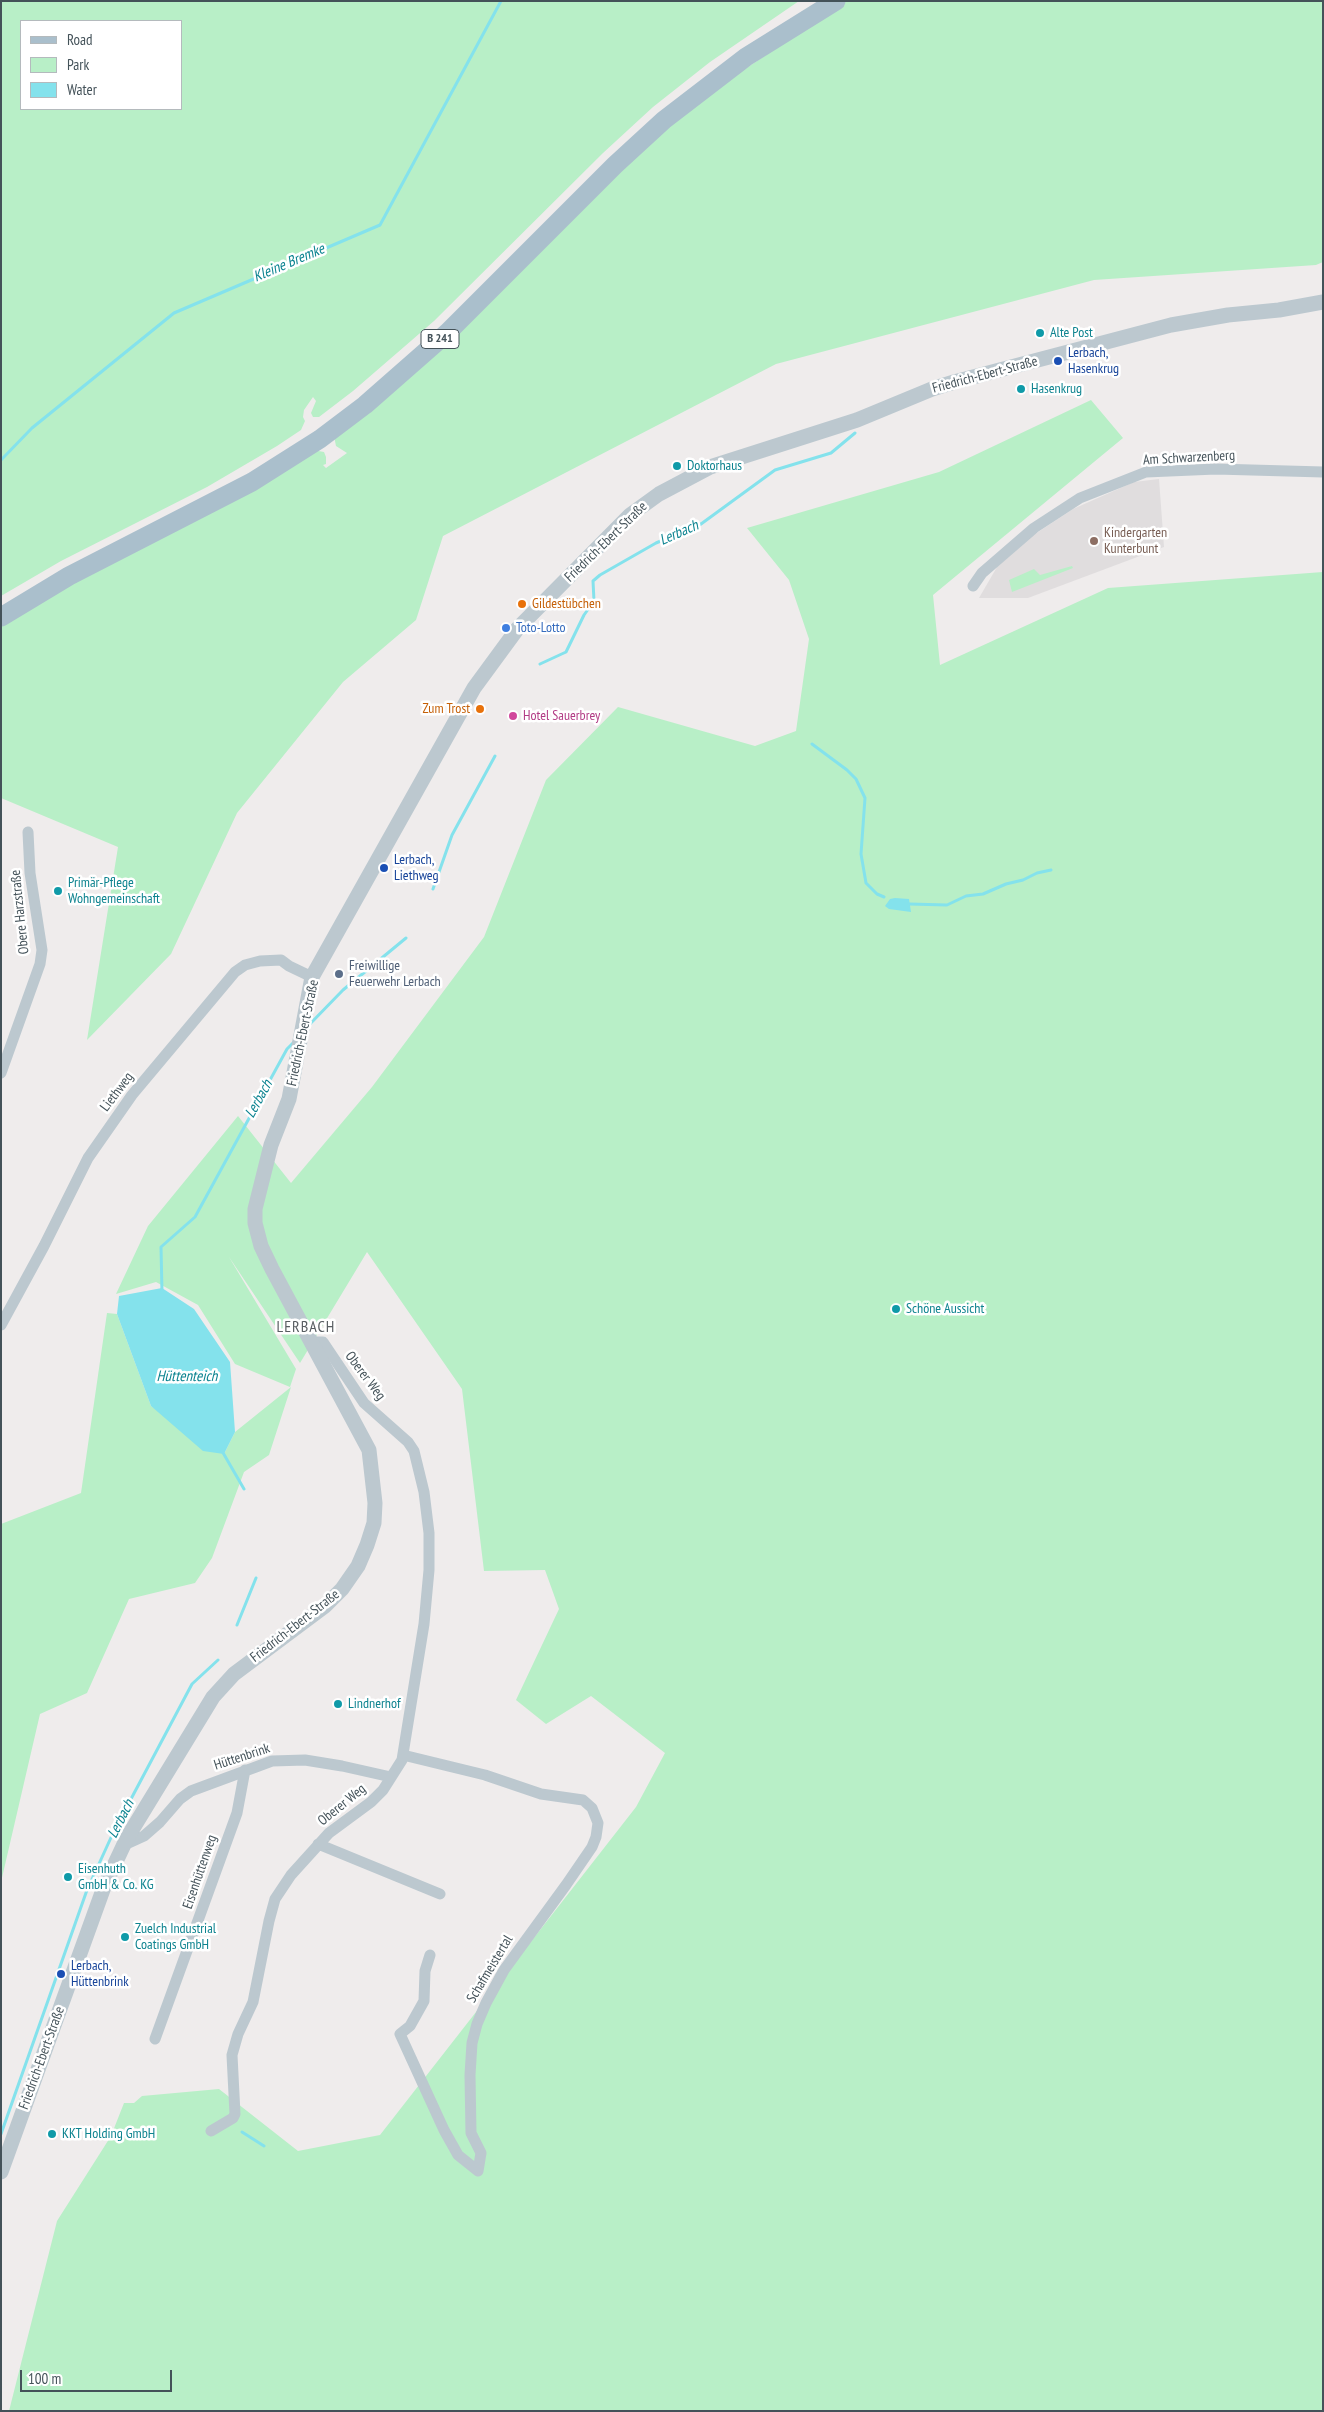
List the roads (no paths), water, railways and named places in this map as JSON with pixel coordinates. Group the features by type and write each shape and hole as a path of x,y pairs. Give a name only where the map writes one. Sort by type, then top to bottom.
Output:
{"main road":[{"name":"B 241","path":"1,603 63,565 246,471 313,429 359,395 438,325 607,157 657,112 738,48 813,1"},
{"name":"B 241","path":"1,617 68,576 252,482 320,439 365,405 440,340 616,165 664,120 746,58 836,1"}],"street":[{"name":"Friedrich-Ebert-Straße","path":"1,2172 104,1889 122,1846 213,1697 234,1674 305,1622 342,1589 358,1566 367,1545 374,1523 376,1503 372,1458 361,1431 332,1377 310,1342 261,1246 255,1209 271,1145 289,1099 302,1020 312,977 474,688 518,628 630,514 646,502 710,467 857,420 932,389 1170,325 1323,302"},
{"name":"Am Schwarzenberg","path":"972,586 982,573 1034,528 1080,498 1146,472 1216,469 1323,472"},
{"name":"Obere Harzstraße","path":"1,1073 40,964 42,950 30,873 28,832"},
{"name":"Liethweg","path":"2,1318 44,1246 88,1158 132,1095 224,986 245,965 260,961 281,960 312,977"},
{"name":"Oberer Weg","path":"211,2131 233,2118 235,2114 232,2056 238,2034 255,1995 274,1903 291,1875 318,1844 329,1833 375,1798 391,1777 403,1755 428,1587 429,1533 422,1480 414,1451 408,1442 364,1403 323,1342 310,1342"},
{"name":"Schafmeistertal","path":"407,1756 485,1775 541,1794 583,1800 592,1808 598,1823 592,1847 504,1970 477,2024 472,2043 470,2091 471,2133 481,2153 478,2171 458,2155 444,2130 400,2034 410,2026 424,2001 425,1971 430,1955"},
{"name":"Hüttenbrink","path":"122,1846 149,1832 186,1794 272,1761 300,1760 342,1766 391,1777"},
{"name":"Eisenhüttenweg","path":"155,2039 237,1813 245,1770"},
{"path":"318,1844 440,1894"}],"water":[{"path":"890,899 909,899 911,912 889,909 885,906"},
{"name":"Hüttenteich","path":"162,1288 194,1309 230,1362 235,1432 224,1454 203,1451 151,1406 117,1314 119,1296"}],"waterway":[{"name":"Kleine Bremke","path":"1,460 32,428 174,313 380,225 501,1"},
{"name":"Lerbach","path":"540,664 566,652 584,615 594,601 593,581 600,575 656,543 701,524 775,470 831,453 855,433"},
{"path":"812,744 856,779 865,798 861,854 866,883 877,894 884,897"},
{"name":"Lerbach","path":"433,889 452,835 495,756"},
{"path":"909,904 947,905 966,896 983,894 1037,873 1051,870"},
{"name":"Lerbach","path":"308,1026 343,990 406,938"},
{"name":"Lerbach","path":"162,1292 161,1247 195,1217 287,1049 294,1042"},
{"name":"Lerbach","path":"222,1451 244,1489"},
{"name":"Lerbach","path":"237,1625 256,1578"},
{"name":"Lerbach","path":"1,2134 87,1890 114,1831 192,1684 218,1660"},
{"path":"242,2132 264,2146"}],"place":[{"name":"Alte Post","path":"1040,333"},
{"name":"Lerbach, Hasenkrug","path":"1058,361"},
{"name":"Hasenkrug","path":"1021,389"},
{"name":"Doktorhaus","path":"677,466"},
{"name":"Kindergarten Kunterbunt","path":"1094,541"},
{"name":"Gildestübchen","path":"522,604"},
{"name":"Toto-Lotto","path":"506,628"},
{"name":"Zum Trost","path":"480,709"},
{"name":"Hotel Sauerbrey","path":"513,716"},
{"name":"Lerbach, Liethweg","path":"384,868"},
{"name":"Primär-Pflege Wohngemeinschaft","path":"58,891"},
{"name":"Freiwillige Feuerwehr Lerbach","path":"339,974"},
{"name":"Schöne Aussicht","path":"896,1309"},
{"name":"Lindnerhof","path":"338,1704"},
{"name":"Eisenhuth GmbH & Co. KG","path":"68,1877"},
{"name":"Zuelch Industrial Coatings GmbH","path":"125,1937"},
{"name":"Lerbach, Hüttenbrink","path":"61,1974"},
{"name":"KKT Holding GmbH","path":"52,2134"}],"district":[{"name":"LERBACH","path":"306,1327"}]}
